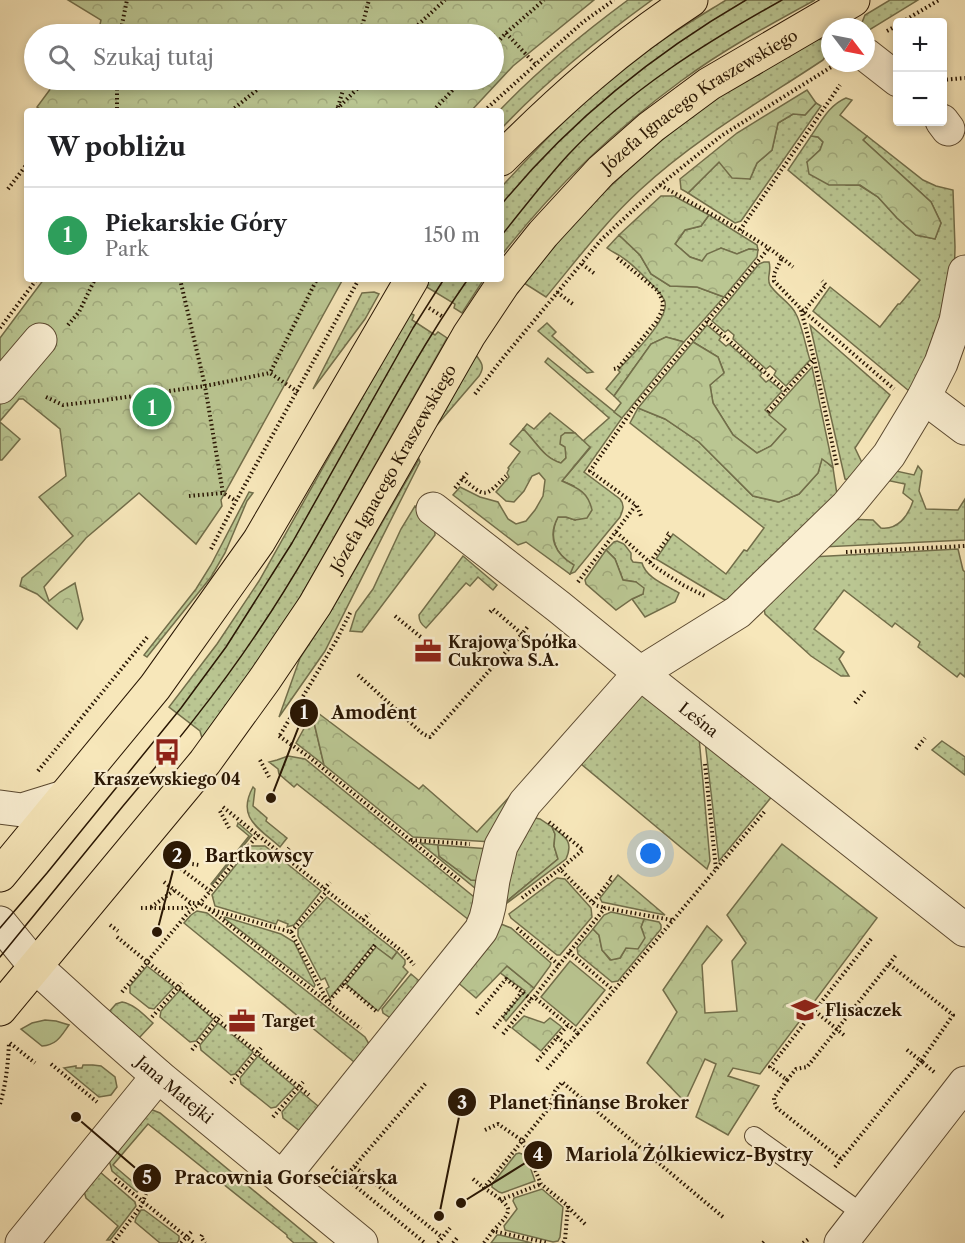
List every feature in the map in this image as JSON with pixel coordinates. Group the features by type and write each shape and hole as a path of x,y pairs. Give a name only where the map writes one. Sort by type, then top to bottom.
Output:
{"main road":[{"path":"504,156 554,106 607,60 691,0"},
{"name":"Józefa Ignacego Kraszewskiego","path":"0,1009 205,762 266,679 315,605 469,335 503,284 543,234 601,171 651,127 709,84 844,13"},
{"path":"0,875 155,687 259,541 417,291"}],"street":[{"path":"875,62 893,77"},
{"path":"282,1178 481,930 489,906 501,846 525,803 640,673 738,612 847,506 889,455 921,403 941,363 956,321 965,272"},
{"path":"0,387 51,335"},
{"path":"921,403 965,428"},
{"name":"Leśna","path":"433,509 546,614 640,673 965,930"},
{"path":"0,807 22,810 64,797"},
{"name":"Jana Matejki","path":"0,923 36,966 91,1017 158,1076 361,1243"},
{"path":"22,1243 158,1076"},
{"path":"841,1243 965,1083"}],"lane":[{"path":"754,1136 863,1214"}],"path":[{"path":"122,24 127,0"},
{"path":"363,24 369,0"},
{"path":"419,24 445,0"},
{"path":"535,64 506,33 544,0"},
{"path":"487,108 583,22 614,0"},
{"path":"908,18 939,0"},
{"path":"915,14 916,18"},
{"path":"468,402 601,240 660,185 721,136 824,72"},
{"path":"947,80 965,78"},
{"path":"740,230 840,85"},
{"path":"117,90 117,108"},
{"path":"235,108 257,90"},
{"path":"338,108 343,90"},
{"path":"339,108 356,90"},
{"path":"436,108 453,90"},
{"path":"8,189 24,168"},
{"path":"660,185 740,230 769,248 793,267"},
{"path":"641,516 636,505 590,471 635,406 769,248"},
{"path":"614,369 618,368 656,322 662,311 663,302 658,291 615,256"},
{"path":"782,258 774,274 774,281 802,310 921,403"},
{"path":"582,264 595,274"},
{"path":"802,310 826,285 822,281"},
{"path":"0,328 35,282"},
{"path":"51,335 79,312 94,282"},
{"path":"181,282 205,386 223,493"},
{"path":"270,374 316,282"},
{"path":"206,559 357,282"},
{"path":"417,291 448,321"},
{"path":"557,292 573,305"},
{"path":"802,310 839,473"},
{"path":"707,321 786,391"},
{"path":"768,412 814,359"},
{"path":"46,397 63,405 205,386 270,374 298,392"},
{"path":"456,487 467,473"},
{"path":"462,478 481,494 486,494 506,476"},
{"path":"189,496 223,493 236,501"},
{"path":"358,675 429,737 522,634 546,614 636,505"},
{"path":"616,532 650,562 683,585 715,601"},
{"path":"650,562 670,535 668,533"},
{"path":"842,552 965,546"},
{"path":"490,612 493,609 522,634"},
{"path":"352,610 280,736 309,757 463,884"},
{"path":"395,616 422,638"},
{"path":"34,776 154,630"},
{"path":"855,702 864,691"},
{"path":"916,749 925,738"},
{"path":"260,760 269,777"},
{"path":"547,1069 785,787"},
{"path":"517,902 584,852 525,803"},
{"path":"229,828 222,809 258,835 404,953 414,966"},
{"path":"122,992 188,913 201,903 258,835"},
{"path":"410,840 501,846"},
{"path":"283,856 289,848"},
{"path":"199,865 178,864 210,891"},
{"path":"560,869 595,905 673,920"},
{"path":"593,903 612,878 608,874"},
{"path":"164,882 191,903 201,903 369,1036"},
{"path":"291,932 330,882"},
{"path":"150,908 176,890"},
{"path":"141,908 186,908 191,903"},
{"path":"503,1035 605,908"},
{"path":"208,909 291,932 328,1002"},
{"path":"363,920 369,913"},
{"path":"509,922 560,965"},
{"path":"117,937 180,985 317,1101"},
{"path":"787,1080 771,1067 872,939"},
{"path":"328,1002 375,945"},
{"path":"404,953 410,946"},
{"path":"569,952 613,990"},
{"path":"842,1160 777,1108 774,1098 796,1069 807,1068 896,955"},
{"path":"821,1184 921,1061 952,1015 889,964"},
{"path":"477,1014 506,979 578,1033"},
{"path":"344,984 378,1012"},
{"path":"152,1017 180,985"},
{"path":"494,1028 522,992"},
{"path":"814,1011 845,1036"},
{"path":"192,1050 219,1017"},
{"path":"537,1061 568,1024"},
{"path":"557,1037 567,1045"},
{"path":"0,1104 8,1070 8,1042 35,1063"},
{"path":"906,1049 927,1067"},
{"path":"231,1083 259,1050"},
{"path":"51,1064 100,1104"},
{"path":"484,1188 549,1108 555,1091 562,1082 723,1217"},
{"path":"273,1117 303,1083"},
{"path":"345,1177 426,1083"},
{"path":"485,1130 498,1124 523,1140 541,1184 568,1206 586,1225"},
{"path":"355,1167 442,1237"},
{"path":"108,1172 194,1243"},
{"path":"338,1172 425,1243"},
{"path":"473,1179 507,1206 508,1211 484,1243"},
{"path":"500,1200 541,1184"},
{"path":"113,1243 141,1206 146,1194"},
{"path":"563,1243 566,1240 568,1206"},
{"path":"438,1243 450,1228"},
{"path":"181,1243 192,1231"},
{"path":"493,1231 548,1243"},
{"path":"202,1235 205,1243"},
{"path":"453,1243 457,1238"}],"green space":[{"path":"68,0 594,0 504,76 504,24 100,24 101,20"},
{"path":"628,0 652,0 573,61 504,126 504,108 502,108 529,81"},
{"path":"726,0 815,0 730,48 631,120 562,185 504,252 504,184 594,93 663,40"},
{"path":"890,0 918,0 875,26 875,18 864,18"},
{"path":"816,39 821,40 821,61 729,121 661,171 615,215 546,297 524,283 562,236 622,176 701,109"},
{"path":"50,90 491,90 474,108 37,107"},
{"path":"807,90 816,103 805,115 793,114 778,123 772,150 757,163 750,179 732,178 719,162 688,193 681,189 680,179 737,133"},
{"path":"846,98 852,100 840,115 867,136 863,140 931,202 941,223 935,239 916,235 878,197 860,185 829,185 809,174 807,162 820,150 823,142 818,137 811,136 830,109"},
{"path":"816,103 821,106 741,221 735,223 688,193 719,162 750,179 757,163 772,150 778,123 793,114 805,115"},
{"path":"811,136 818,137 823,142 820,150 807,162 846,185 859,185 878,197 916,235 935,239 941,223 931,202 863,140 867,136 923,180 953,190 954,286 937,350 909,391 813,311 830,287 880,327 920,280 788,170"},
{"path":"661,196 674,196 709,215 701,226 685,230 675,244 690,257 702,261 707,254 721,248 737,254 749,249 758,250 757,257 724,297 697,287 670,286 651,274 640,255 619,235"},
{"path":"709,215 757,245 758,250 749,249 737,254 721,248 702,261 690,257 675,244 685,230 701,226"},
{"path":"619,235 640,255 651,274 670,286 697,287 724,297 684,342 666,337 651,344 614,396 606,389 620,372 618,370 655,328 665,310 665,302 659,292 639,272 607,248"},
{"path":"769,262 770,285 796,314 810,360 786,386 774,375 776,371 770,366 766,369 733,339 734,335 728,330 725,332 712,321 759,264"},
{"path":"42,282 341,282 221,500 222,506 196,544 139,493 86,538 44,587 49,601 75,583 83,619 77,629 37,594 20,586 22,578 73,536 39,497 66,476 60,429 23,399 19,399 0,421 0,338"},
{"path":"428,282 482,282 462,313 454,308 455,304 425,286"},
{"path":"362,293 379,294 365,319 313,389"},
{"path":"410,313 414,315 412,320 435,335 438,332 447,338 295,606 270,645 202,738 200,731 169,707 217,644 259,581"},
{"path":"547,323 556,332 552,336 593,372 587,373 538,331"},
{"path":"707,325 721,337 719,340 726,346 729,344 762,373 760,376 766,382 769,380 782,391 765,410 786,429 771,446 757,453 733,435 713,403 710,385 724,372 718,357 693,342"},
{"path":"810,325 890,395 855,448 866,471 857,481 845,479"},
{"path":"666,337 684,342 622,418 614,412 621,403 614,396 651,344"},
{"path":"693,342 718,357 724,373 710,385 713,403 733,435 757,453 771,446 786,429 769,415 812,367 833,467 822,459 818,473 799,494 779,502 753,496 699,442 665,419 638,408"},
{"path":"476,355 482,365 481,373 437,425"},
{"path":"548,358 622,418 584,472 622,501 622,512 575,572 570,574 573,565 562,556 554,538 558,517 575,520 574,486 562,481 590,448 583,441 609,418 545,362"},
{"path":"638,408 665,419 699,442 753,496 778,502 799,494 818,473 822,458 833,468 838,501 731,602 723,599 656,559 673,534 726,574 764,528 630,423"},
{"path":"550,413 575,433 565,433 566,458 561,463 544,453 523,429 527,424 534,429"},
{"path":"0,422 20,439 2,460 0,460"},
{"path":"523,429 544,453 561,463 566,458 565,447 560,444 561,436 565,433 575,433 590,447 562,481 582,491 592,510 587,518 575,520 558,517 553,531 558,550 567,561 574,565 570,574 526,542 518,545 453,495 460,487 480,497 498,502 508,519 516,524 526,521 543,496 545,480 539,473 532,476 524,491 514,502 506,501 496,492 509,477 508,468 520,452 510,444"},
{"path":"419,459 420,462 325,651 279,717 300,658 332,609"},
{"path":"918,466 922,471 919,491 926,509 958,510 965,499 965,540 823,547 844,519 873,520 881,528 892,527 902,521 913,501 903,493 905,484 881,479 887,469 914,475"},
{"path":"249,492 253,493 211,577 147,657 144,655 196,589 211,565"},
{"path":"415,506 431,517 435,535 362,632 350,631 356,612 373,589 401,529"},
{"path":"617,541 624,544 631,553 633,562 642,563 652,577 679,593 675,602 645,617 632,599 643,594 636,582 623,580 615,559 606,550"},
{"path":"958,549 965,572 965,677 960,673 957,677 918,647 920,642 895,623 892,627 844,590 814,629 844,652 839,659 849,676 841,676 811,656 765,614 764,608 811,557"},
{"path":"606,550 615,559 623,580 636,582 644,588 643,594 616,610 586,584 585,580"},
{"path":"463,556 497,585 493,590 478,577 470,586 466,583 426,628 419,619 419,615"},
{"path":"639,688 699,737 710,861 707,869 575,759"},
{"path":"314,710 419,789 423,785 477,832 523,782 492,842 413,837 324,765 312,714"},
{"path":"312,714 324,765 296,743"},
{"path":"705,741 773,795 719,861"},
{"path":"942,741 965,757 965,775 932,750"},
{"path":"288,756 305,759 479,901 474,924 297,784 294,787 269,762"},
{"path":"253,787 255,789 253,806 267,818 266,821 287,838 280,847 252,822 247,807"},
{"path":"535,818 552,827 558,859 506,902 510,856"},
{"path":"238,823 252,835 212,885 249,836 237,826"},
{"path":"552,827 569,844 566,859 507,903 558,859"},
{"path":"420,843 438,845 439,856 471,880 482,881 481,893"},
{"path":"782,844 877,918 760,1074 733,1068 728,1076 759,1086 728,1135 696,1117 716,1064 705,1059 685,1102 647,1063 677,1012 663,990 707,926 722,940 702,965 705,1013 737,1011 732,961 746,943 727,915"},
{"path":"438,845 489,849 482,881 471,880 439,856"},
{"path":"251,846 265,846 321,891 294,925 287,927 288,924 278,920 276,924 215,906 212,895"},
{"path":"618,875 665,915 602,902 600,898"},
{"path":"557,878 565,879 591,908 592,917 560,955 557,955 509,914"},
{"path":"327,897 397,952 392,959 373,945 330,998 325,978 321,980 298,936 298,929"},
{"path":"197,911 207,913 365,1037 372,1049 359,1066 184,923"},
{"path":"611,912 644,919 641,927 645,938 638,949 626,948 620,958 611,960 602,950 599,935 593,929 604,915"},
{"path":"224,918 281,934 294,942 314,987"},
{"path":"644,919 659,922 661,929 618,981 612,982 578,954 577,948 593,929 599,935 602,950 610,960 620,958 626,948 643,932 641,927"},
{"path":"501,924 511,928 551,963 550,966 534,988 507,966 476,998 456,981"},
{"path":"376,947 392,959 397,952 405,960 403,967 408,972 378,1011 346,984"},
{"path":"570,961 605,990 576,1026 541,997"},
{"path":"147,966 174,987 154,1009 149,1008 130,993 130,986"},
{"path":"507,966 534,988 506,1021 503,1017 525,991 499,972"},
{"path":"411,974 424,985 395,1021 383,1013 382,1009"},
{"path":"180,990 213,1019 196,1041 190,1042 160,1017 161,1011"},
{"path":"122,1002 135,1007 153,1023 139,1038 109,1012 116,1004"},
{"path":"524,1016 544,1023 550,1018 562,1027 541,1051 512,1028"},
{"path":"45,1020 69,1025 55,1042 42,1046 21,1029"},
{"path":"218,1023 253,1052 235,1074 231,1075 201,1050 200,1045"},
{"path":"258,1056 295,1087 276,1107 271,1108 241,1084 240,1078"},
{"path":"83,1065 101,1066 115,1077 117,1087 111,1095 99,1097 64,1068 76,1066 76,1068 82,1068"},
{"path":"300,1091 324,1111 305,1135 283,1118 282,1112"},
{"path":"150,1109 160,1113 317,1243 294,1243 148,1124 113,1165 140,1188 137,1192 112,1171 109,1160"},
{"path":"519,1153 527,1158 535,1181 502,1193 499,1192 492,1187 492,1184"},
{"path":"100,1172 135,1202 136,1206 110,1240 107,1240 118,1226 86,1198 84,1191"},
{"path":"542,1189 563,1207 558,1241 553,1242 505,1230 504,1226 517,1209 514,1198"},
{"path":"141,1210 179,1236 177,1243 160,1243 135,1222"},
{"path":"497,1235 500,1235 532,1243 491,1243"}],"tram line":[{"path":"504,202 555,146 614,92 678,43 746,0"},
{"path":"504,232 568,155 616,109 669,69 782,0"},
{"path":"0,928 181,708 226,647 292,543 413,328 442,282"},
{"path":"0,957 211,698 259,630 313,543 413,365 466,282"}],"place":[{"name":"Piekarskie Góry","path":"152,407"},
{"name":"Krajowa Spółka Cukrowa S.A.","path":"428,651"},
{"name":"Kraszewskiego 04","path":"167,752"},
{"name":"Amodent","path":"271,798"},
{"name":"Bartkowscy","path":"157,932"},
{"name":"Flisaczek","path":"805,1010"},
{"name":"Target","path":"242,1021"},
{"name":"Pracownia Gorseciarska","path":"76,1117"},
{"name":"Mariola Żólkiewicz-Bystry","path":"461,1203"},
{"name":"Planet finanse Broker","path":"439,1216"}]}
